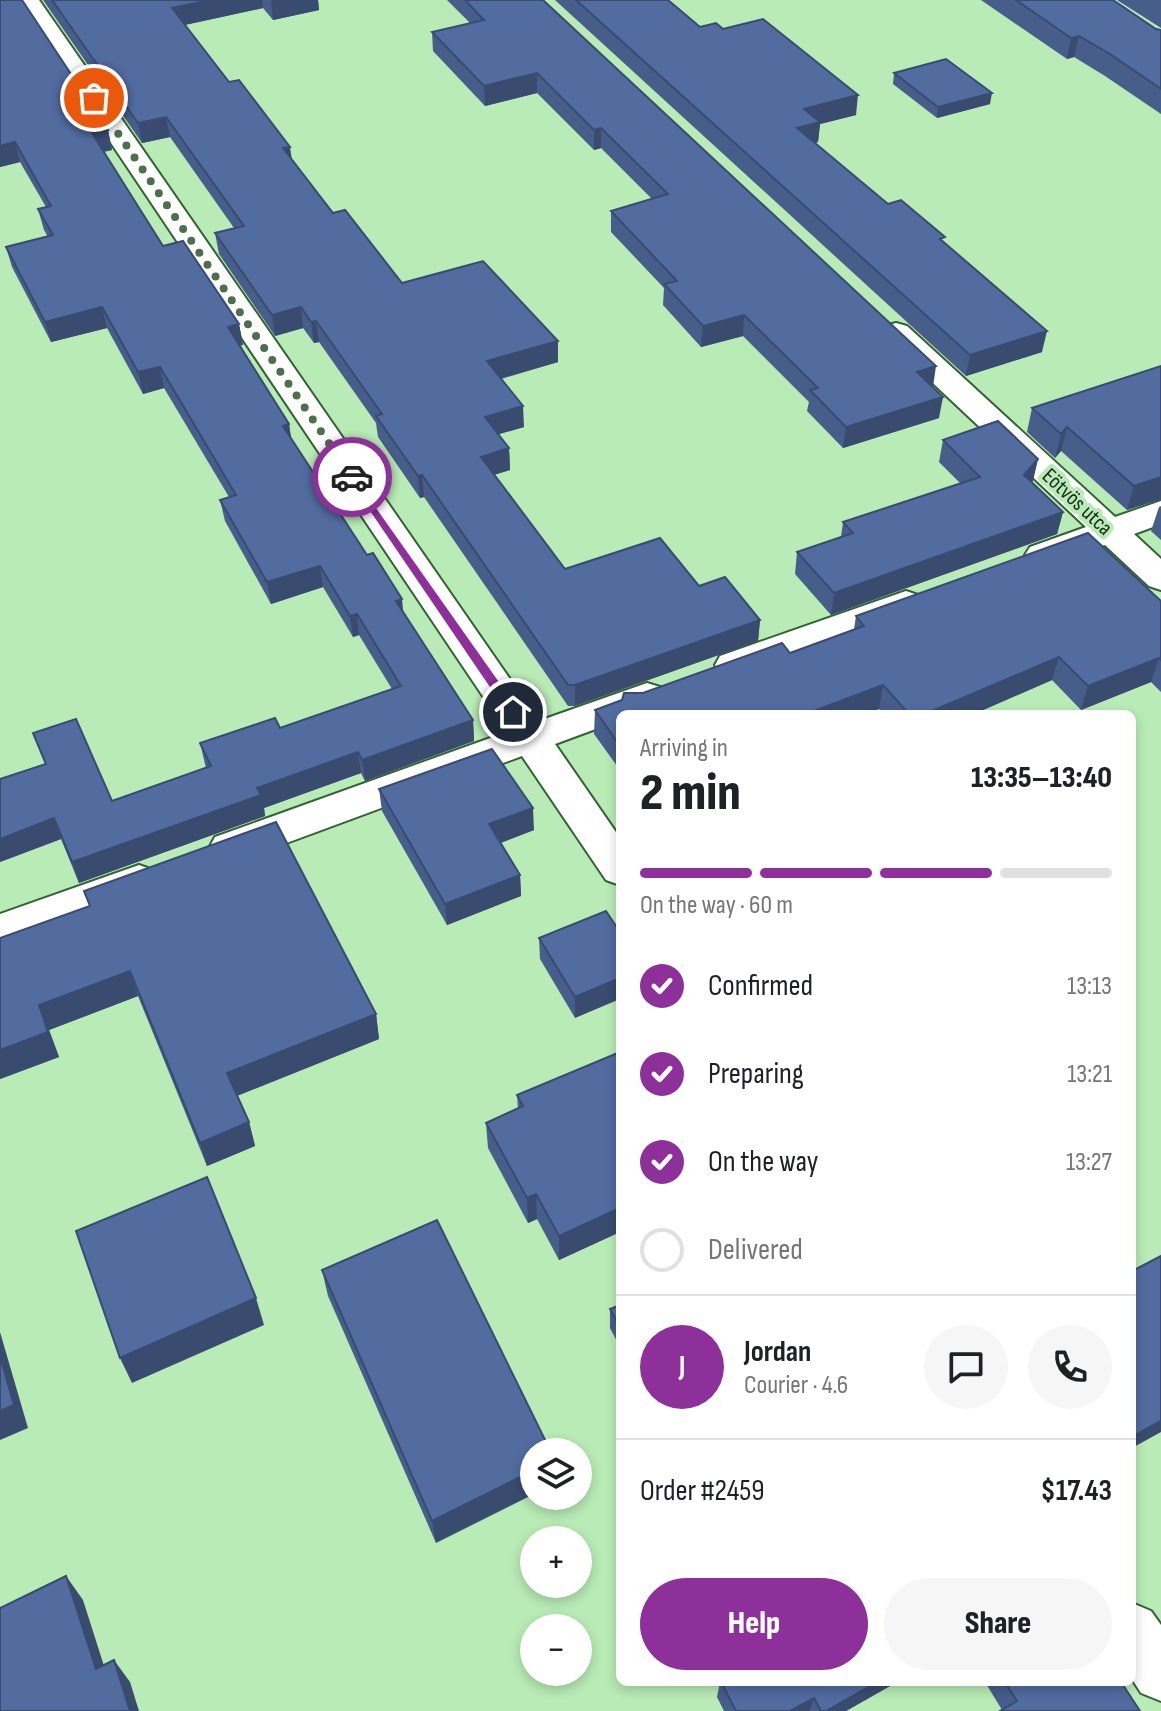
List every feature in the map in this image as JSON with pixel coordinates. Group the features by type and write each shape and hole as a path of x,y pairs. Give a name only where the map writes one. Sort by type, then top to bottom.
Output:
{"street":[{"path":"27,0 616,863"},
{"name":"Eötvös utca","path":"876,314 1161,578"},
{"path":"1004,568 1161,512"},
{"path":"0,931 945,589"},
{"path":"1136,1636 1161,1673"}],"building":[{"path":"0,0 22,0 108,130 92,133 163,246 183,241 239,324 228,327 289,424 283,426 367,555 373,553 402,599 396,601 473,720 362,760 358,752 257,788 261,795 72,862 54,818 0,839 0,779 46,764 33,733 76,719 112,801 211,766 200,743 275,718 280,728 401,686 357,614 350,616 320,566 267,582 220,500 236,495 160,367 138,372 102,307 45,322 6,247 53,235 38,209 51,206 15,142 0,146"},
{"path":"52,0 210,0 172,8 229,82 239,80 290,147 283,148 333,213 345,210 402,283 483,261 558,341 487,361 523,406 485,417 509,448 481,457 565,569 660,538 699,586 725,577 760,620 568,685 422,475 418,476 376,416 382,414 316,321 311,322 301,307 272,315 215,233 244,226 166,117 138,123"},
{"path":"465,0 543,0 936,366 917,372 943,397 846,427 810,390 818,388 744,315 703,326 664,284 677,281 611,211 668,194 601,128 594,130 537,73 484,86 432,32 484,20"},
{"path":"576,0 668,0 700,27 716,23 723,29 763,19 858,95 804,109 820,122 797,128 888,204 901,200 945,237 940,239 1047,331 970,355"},
{"path":"1016,0 1113,0 1161,30 1161,89 1079,36 1071,38"},
{"path":"946,59 992,93 938,107 894,73"},
{"path":"1161,366 1161,477 1134,486 1067,427 1061,434 1032,408"},
{"path":"998,421 1038,459 1024,475 1063,512 834,593 797,552 853,533 843,522 980,477 943,440"},
{"path":"1088,533 1161,601 1161,660 1159,658 1088,686 1059,657 934,710 905,710 883,685 817,710 616,710 616,740 595,710 622,700 624,693 643,693 782,643 790,653 864,626 856,616"},
{"path":"492,749 533,808 489,824 520,875 445,904 379,789"},
{"path":"276,822 376,1014 227,1073 249,1122 200,1143 130,971 39,1005 48,1032 0,1050 0,938 90,906 84,891"},
{"path":"606,911 616,926 616,980 575,997 539,938"},
{"path":"616,1054 616,1210 559,1236 536,1194 527,1198 486,1123 523,1106 517,1095"},
{"path":"207,1177 256,1298 120,1358 76,1231"},
{"path":"437,1220 544,1438 520,1438 520,1477 432,1521 322,1270"},
{"path":"1161,1256 1161,1421 1136,1435 1136,1269"},
{"path":"0,1356 14,1405 0,1411"},
{"path":"66,1576 96,1669 114,1660 130,1711 0,1711 0,1608"},
{"path":"723,1686 870,1686 826,1711 821,1711 814,1698 790,1711 736,1711"},
{"path":"1008,1686 1124,1686 1140,1711 1000,1711 1017,1701"}],"way so far":[{"path":"94,98 352,477"}],"route":[{"path":"352,477 513,712"}]}
